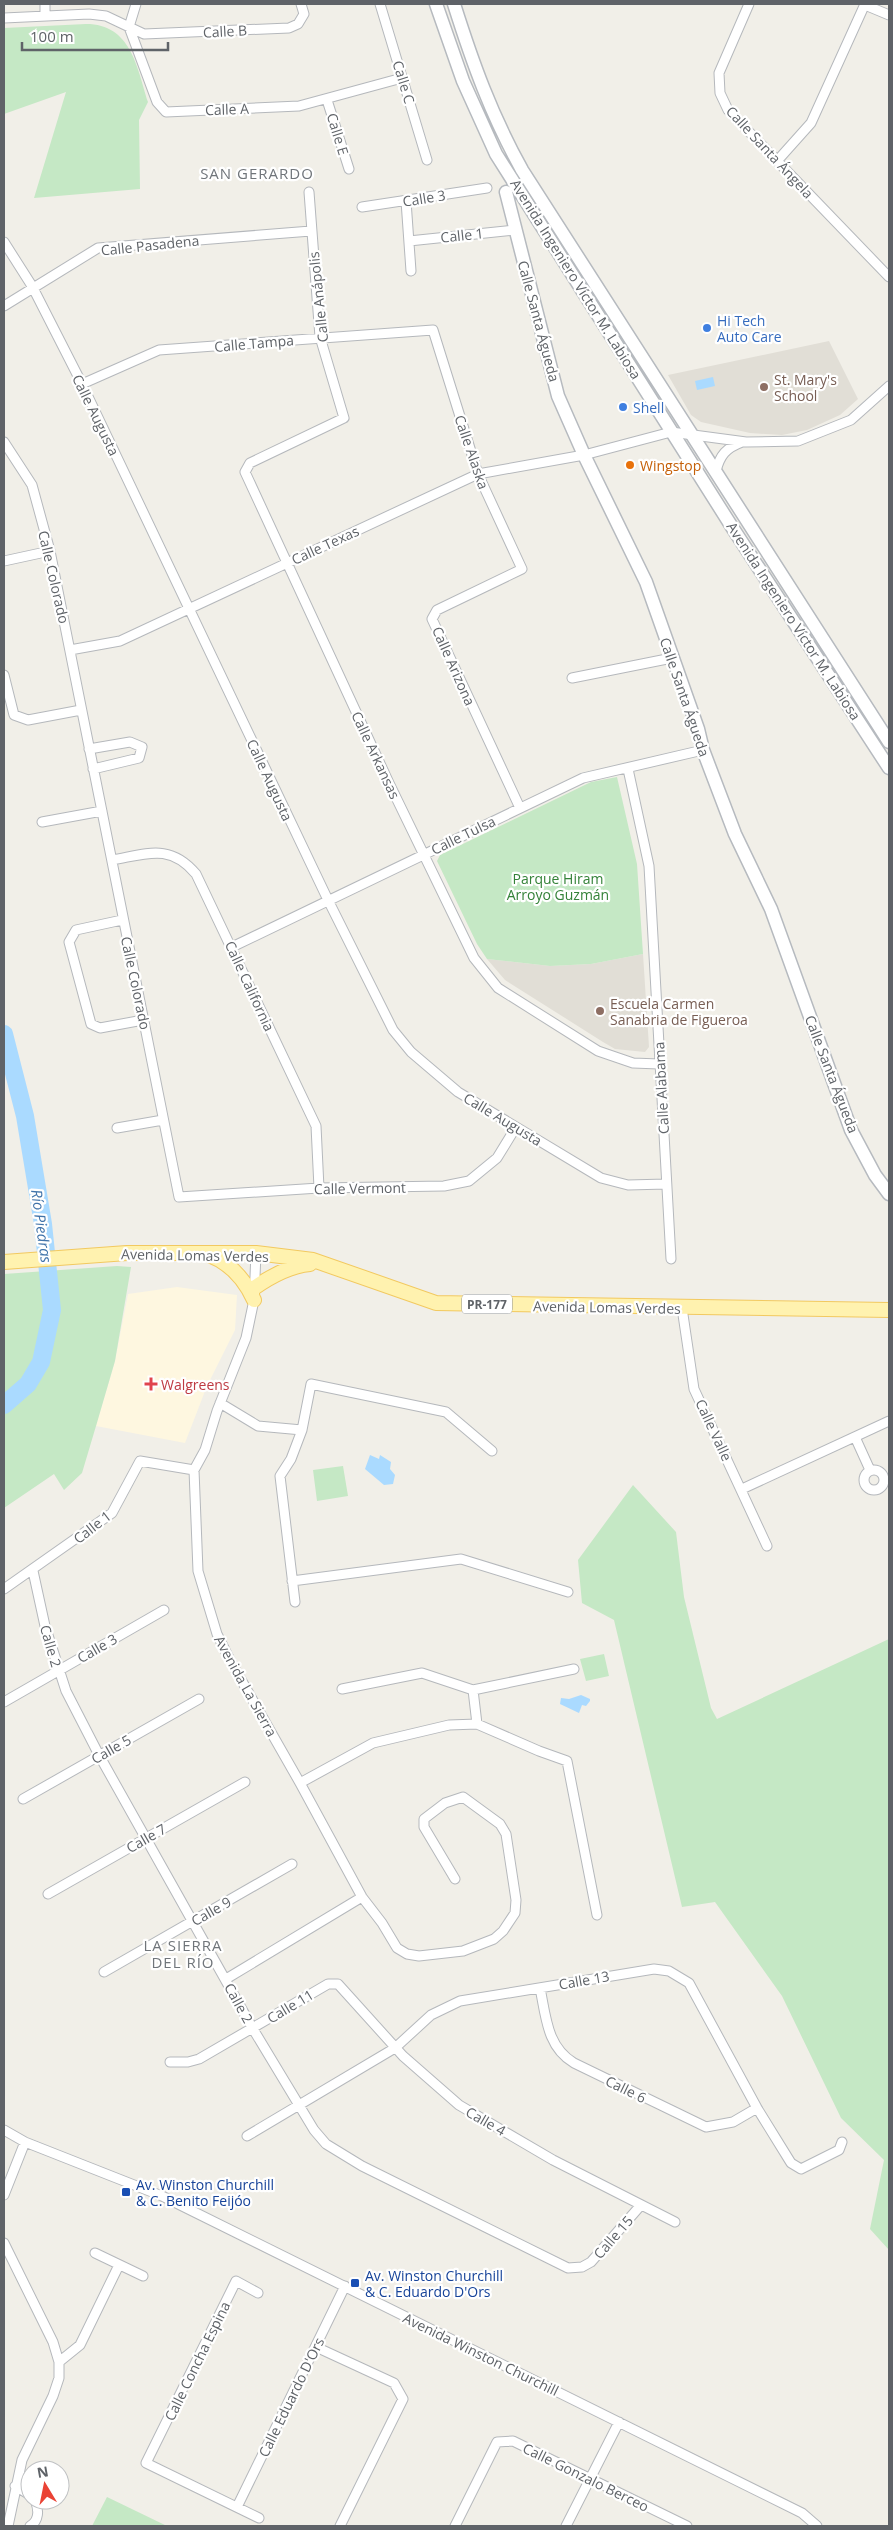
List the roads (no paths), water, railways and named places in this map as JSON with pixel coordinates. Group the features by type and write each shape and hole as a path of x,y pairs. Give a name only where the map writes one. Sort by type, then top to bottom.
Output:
{"main road":[{"name":"Avenida Ingeniero Víctor M. Labiosa","path":"436,4 464,81 496,154 671,432 889,768"},
{"name":"Avenida Ingeniero Víctor M. Labiosa","path":"454,4 479,83 513,154 889,742"},
{"name":"Calle Santa Águeda","path":"506,192 558,396 584,455 646,582 698,728 703,750 735,834 771,909 852,1130 875,1175 889,1194"},
{"path":"203,1253 219,1259 232,1268 254,1294 271,1276 292,1268 320,1263"},
{"name":"Avenida Lomas Verdes","path":"4,1262 93,1255 256,1253 320,1263 436,1303 889,1310"}],"street":[{"path":"45,4 45,16"},
{"path":"4,18 89,14 106,16 129,27 136,4"},
{"name":"Calle B","path":"129,27 144,34 289,28 298,24 304,14 301,4"},
{"name":"Calle C","path":"380,4 427,160"},
{"name":"Calle Santa Ángela","path":"749,4 719,73 720,93 728,110 889,277"},
{"path":"777,160 810,123 865,4 889,16"},
{"name":"Calle A","path":"129,27 157,102 166,112 299,106 328,100 402,78"},
{"name":"Calle E","path":"328,100 349,169"},
{"name":"Calle 3","path":"362,207 406,202 487,188"},
{"name":"Calle Anápolis","path":"309,192 320,337 338,400"},
{"path":"406,202 411,271"},
{"name":"Calle 1","path":"409,241 515,230"},
{"name":"Calle Pasadena","path":"4,306 32,286 98,248 311,231"},
{"name":"Calle Augusta","path":"4,242 32,286 82,384 328,900 393,1030 411,1052 458,1092 602,1178 628,1185 666,1184"},
{"name":"Calle Tampa","path":"82,384 159,350 433,330"},
{"name":"Calle Alaska","path":"433,330 478,474 522,569"},
{"path":"671,432 744,442 798,441 851,420 889,386"},
{"name":"Calle Arkansas","path":"338,400 344,418 250,463 244,472 424,855 474,958 498,988 598,1051 632,1063 659,1064"},
{"name":"Calle Texas","path":"70,650 120,640 189,610 478,474 584,455 671,432"},
{"name":"Calle Colorado","path":"4,442 32,485 50,551 112,860 122,920 179,1196"},
{"path":"716,471 719,458 728,448 744,442"},
{"path":"4,561 50,551"},
{"name":"Calle Arizona","path":"520,808 432,619 437,610 522,569"},
{"path":"572,678 672,658"},
{"path":"4,675 14,715 28,720 81,710"},
{"path":"90,749 130,742 142,747 139,758 93,768"},
{"name":"Calle Tulsa","path":"232,947 583,778 703,750"},
{"name":"Calle Alabama","path":"628,769 648,866 671,1259"},
{"path":"42,822 102,811"},
{"name":"Calle California","path":"112,860 161,852 185,860 196,874 316,1126 319,1188"},
{"path":"122,920 76,930 69,942 91,1024 100,1028 143,1020"},
{"path":"117,1128 163,1120"},
{"name":"Calle Vermont","path":"179,1196 319,1188 444,1186 469,1181 497,1158 516,1127"},
{"path":"194,1470 205,1450 220,1403 246,1338 254,1294 256,1253"},
{"name":"Calle Valle","path":"682,1308 694,1389 742,1489 766,1546"},
{"path":"295,1602 280,1476 291,1459 302,1430 311,1384 446,1412 492,1451"},
{"path":"220,1403 258,1426 302,1430"},
{"path":"742,1489 889,1421"},
{"path":"855,1437 870,1470"},
{"name":"Calle 1","path":"4,1589 112,1513 140,1461 194,1470"},
{"name":"Avenida La Sierra","path":"194,1470 198,1570 216,1634 362,1897 382,1923 397,1948 407,1954 419,1956 463,1951 494,1939 511,1922 516,1900 504,1830 494,1819 463,1797 445,1802 424,1819 424,1827 455,1879"},
{"path":"292,1581 461,1559 568,1592"},
{"name":"Calle 2","path":"32,1570 44,1626 66,1691 99,1756 194,1921 253,2029 314,2130 326,2144 362,2166 568,2268 582,2267"},
{"name":"Calle 3","path":"4,1702 164,1610"},
{"path":"342,1690 422,1673 473,1690 574,1669"},
{"path":"473,1690 477,1724"},
{"name":"Calle 5","path":"23,1799 199,1699"},
{"path":"300,1783 373,1743 449,1725 477,1724 567,1761 596,1915"},
{"name":"Calle 7","path":"48,1894 245,1782"},
{"name":"Calle 9","path":"104,1972 292,1864"},
{"path":"226,1979 362,1897"},
{"name":"Calle 13","path":"247,2136 395,2048 431,2015 442,2008 460,2002 654,1968 669,1971 689,1982 757,2108 796,2168 801,2169 839,2150 842,2142"},
{"name":"Calle 11","path":"170,2062 188,2062 198,2059 328,1984"},
{"name":"Calle 4","path":"328,1984 338,1984 344,1989 371,2023 395,2048 459,2106 553,2160 675,2222"},
{"name":"Calle 6","path":"540,1988 552,2041 562,2056 574,2064 706,2127 733,2122 757,2108"},
{"name":"Avenida Winston Churchill","path":"4,2130 26,2142 162,2196 802,2513 817,2526"},
{"path":"4,2195 26,2142"},
{"name":"Calle 15","path":"582,2267 591,2262 641,2205"},
{"path":"4,2243 53,2342 59,2362 58,2378 53,2396 22,2460 8,2526"},
{"path":"95,2253 143,2276"},
{"path":"59,2362 80,2345 119,2265"},
{"name":"Calle Concha Espina","path":"237,2508 146,2463 236,2281 258,2292"},
{"name":"Calle Eduardo D'Ors","path":"237,2508 345,2286"},
{"path":"316,2347 394,2383 403,2399 340,2526"},
{"path":"566,2526 619,2422"},
{"name":"Calle Gonzalo Berceo","path":"455,2526 497,2442 513,2441 682,2525"},
{"path":"15,2486 20,2489"},
{"path":"237,2508 259,2518"},
{"path":"30,2526 34,2524 37,2517 37,2510"}],"water":[{"path":"713,377 715,386 697,390 695,381"},
{"path":"370,1455 379,1459 380,1455 391,1462 390,1469 395,1475 393,1484 384,1485 365,1469"},
{"path":"581,1695 590,1699 590,1701 586,1706 582,1705 579,1713 560,1704 561,1698 569,1699"}],"waterway":[{"name":"Río Piedras","path":"4,1034 25,1116 43,1224 52,1310 41,1362 28,1384 4,1405"}],"place":[{"name":"Hi Tech Auto Care","path":"707,328"},
{"name":"St. Mary's School","path":"764,387"},
{"name":"Shell","path":"623,407"},
{"name":"Wingstop","path":"630,465"},
{"name":"Escuela Carmen Sanabria de Figueroa","path":"600,1011"},
{"name":"Walgreens","path":"151,1384"},
{"name":"Av. Winston Churchill & C. Benito Feijóo","path":"126,2192"},
{"name":"Av. Winston Churchill & C. Eduardo D'Ors","path":"355,2283"}],"district":[{"name":"SAN GERARDO","path":"257,173"},
{"name":"LA SIERRA DEL RÍO","path":"183,1954"}],"park label":[{"name":"Parque Hiram Arroyo Guzmán","path":"558,886"}]}
